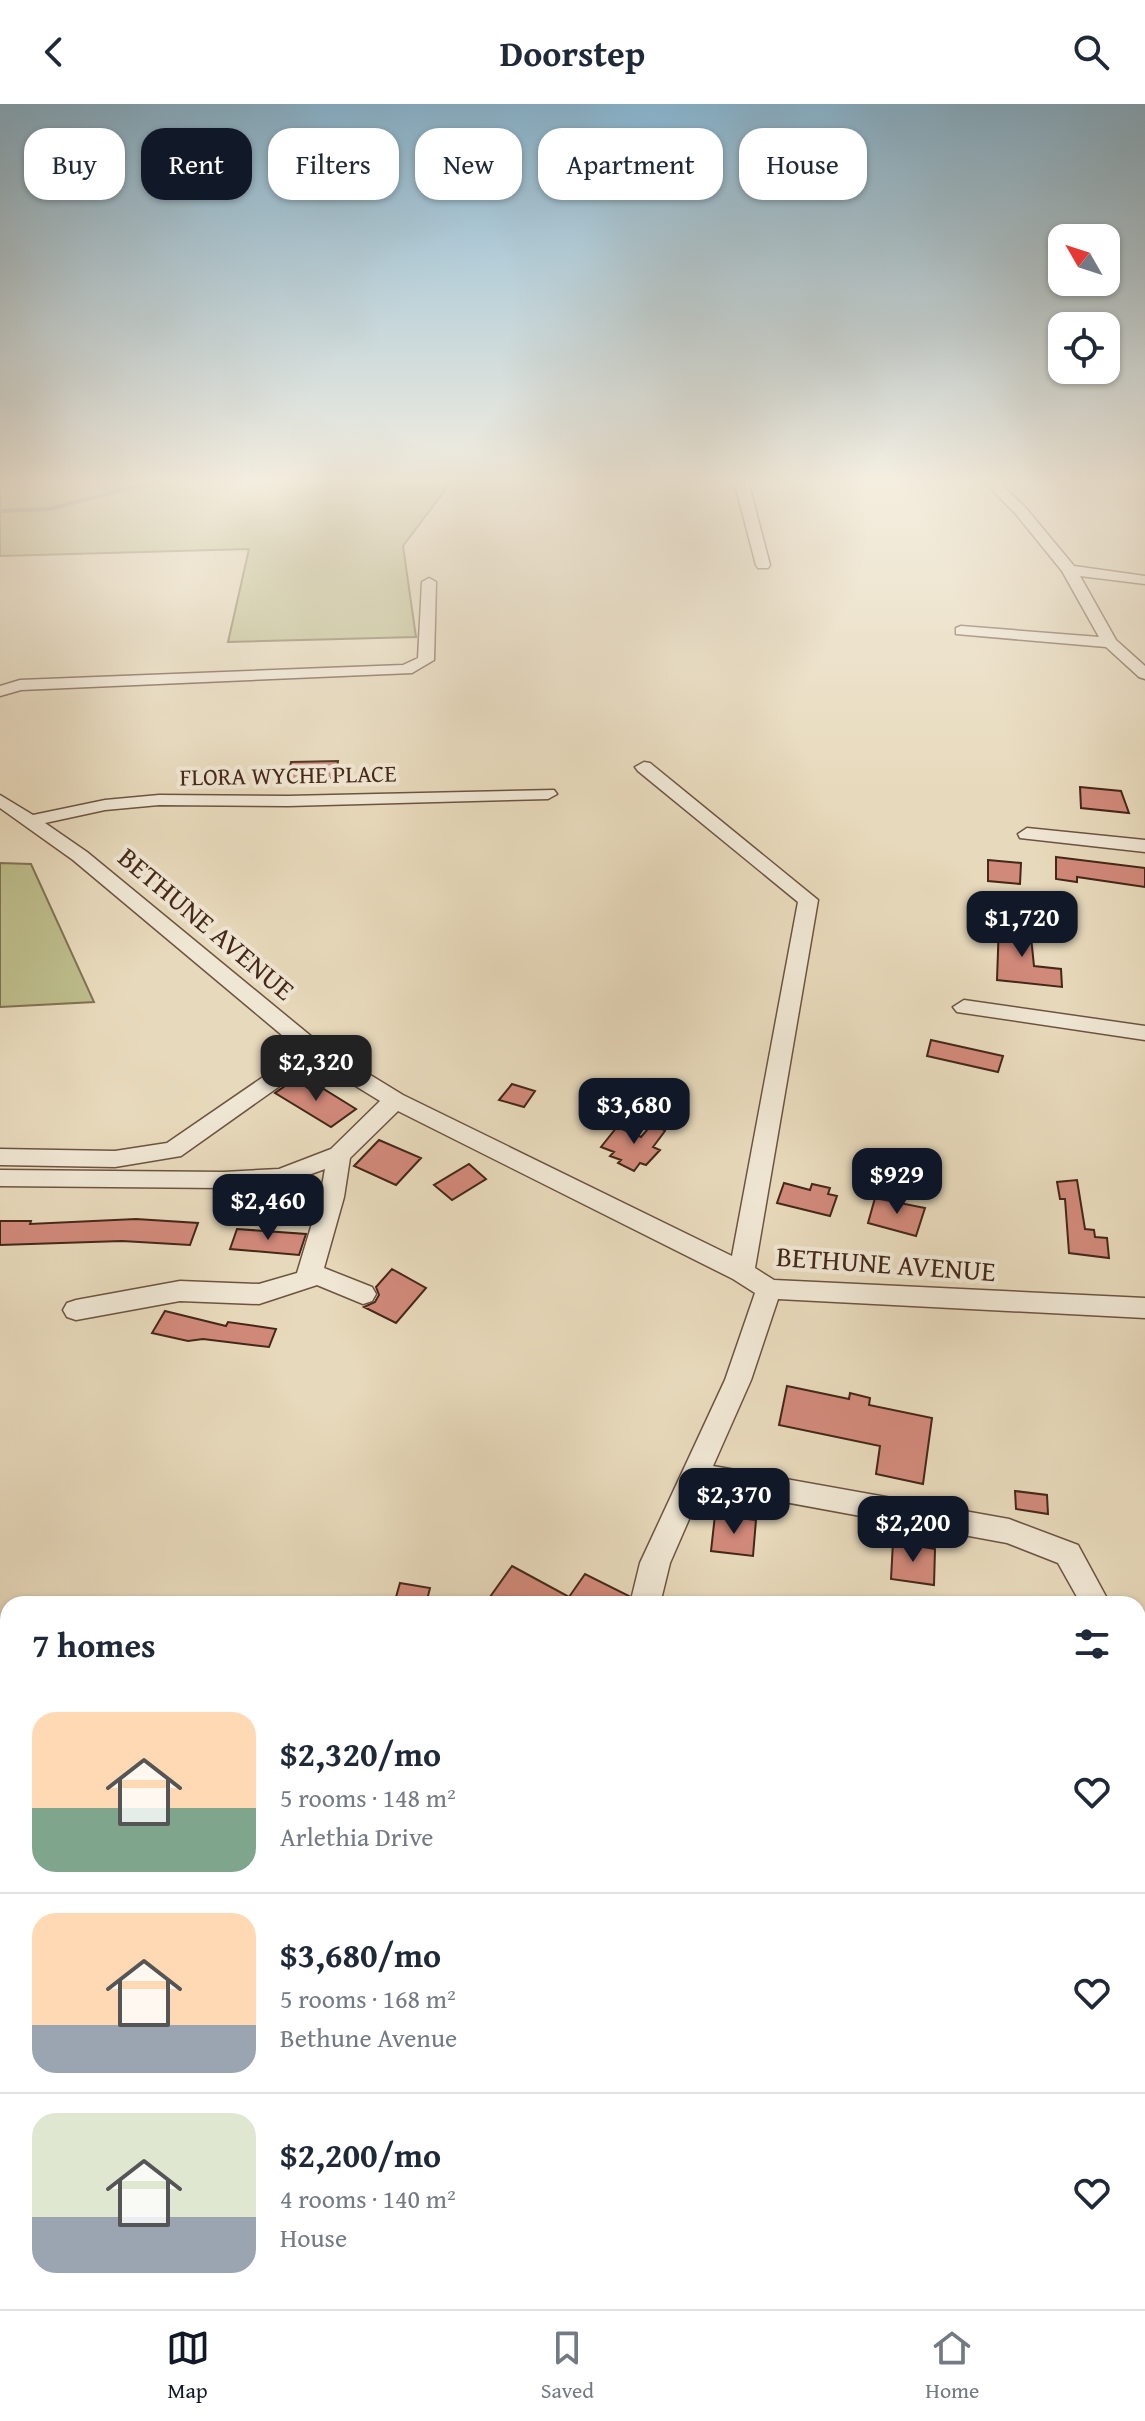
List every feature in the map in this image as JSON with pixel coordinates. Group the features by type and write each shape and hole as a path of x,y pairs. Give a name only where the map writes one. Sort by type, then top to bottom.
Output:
{"street":[{"path":"0,691 20,685 406,670 426,660 429,584"},
{"path":"1077,584 1110,643 1145,674"},
{"path":"961,631 1110,643"},
{"path":"644,767 808,900 742,1272"},
{"name":"FLORA WYCHE PLACE","path":"31,821 105,805 159,800 288,801 548,794"},
{"name":"BETHUNE AVENUE","path":"0,800 80,856 315,1051 395,1100 742,1272 769,1289 1145,1308"},
{"path":"1027,834 1145,846"},
{"path":"964,1007 1145,1033"},
{"path":"0,1157 115,1159 173,1150 315,1051"},
{"path":"0,1178 224,1180 281,1177 339,1155 395,1100"},
{"path":"308,1279 332,1197 339,1155"},
{"path":"76,1310 180,1291 259,1294 317,1275 363,1294"},
{"path":"647,1596 655,1563 738,1380 769,1289"},
{"path":"695,1474 1009,1531 1068,1554 1092,1596"}],"green space":[{"path":"241,584 408,584 416,637 228,642"},
{"path":"0,863 31,864 94,1002 0,1007"}],"building":[{"path":"338,761 336,778 288,779 291,762"},
{"path":"1080,787 1121,791 1129,813 1081,808"},
{"path":"1056,857 1145,868 1145,887 1077,877 1077,882 1056,879"},
{"path":"988,860 1021,863 1020,884 988,881"},
{"path":"999,923 1030,927 1034,966 1061,969 1062,987 997,980"},
{"path":"931,1040 1003,1056 998,1072 927,1056"},
{"path":"295,1079 315,1093 322,1088 356,1109 331,1127 275,1093"},
{"path":"512,1084 535,1091 524,1107 499,1100"},
{"path":"654,1122 665,1131 653,1147 660,1150 646,1165 640,1163 634,1171 618,1163 621,1160 610,1156 614,1152 601,1147 617,1127 641,1137"},
{"path":"379,1140 421,1158 396,1185 354,1166"},
{"path":"469,1164 486,1179 452,1200 434,1185"},
{"path":"1077,1180 1085,1229 1094,1230 1095,1237 1107,1238 1109,1258 1069,1253 1065,1199 1060,1199 1057,1182"},
{"path":"784,1183 810,1190 812,1184 830,1188 828,1194 837,1196 830,1216 777,1203"},
{"path":"875,1198 925,1208 916,1236 868,1223"},
{"path":"136,1219 198,1223 190,1245 122,1241 0,1245 0,1221 31,1221 30,1224"},
{"path":"237,1229 306,1234 299,1255 230,1249"},
{"path":"392,1269 426,1288 396,1323 364,1307 375,1302 379,1295 376,1287"},
{"path":"165,1311 226,1326 228,1322 276,1329 269,1347 203,1339 188,1341 152,1333"},
{"path":"787,1386 849,1399 850,1393 870,1398 869,1405 932,1418 923,1484 876,1474 880,1446 779,1425"},
{"path":"1015,1491 1047,1495 1048,1514 1016,1509"},
{"path":"715,1515 756,1520 753,1556 711,1551"},
{"path":"893,1542 935,1549 934,1585 891,1579"},
{"path":"512,1566 567,1596 491,1596"},
{"path":"585,1574 629,1596 570,1596"},
{"path":"400,1583 430,1588 428,1596 396,1596"}]}
